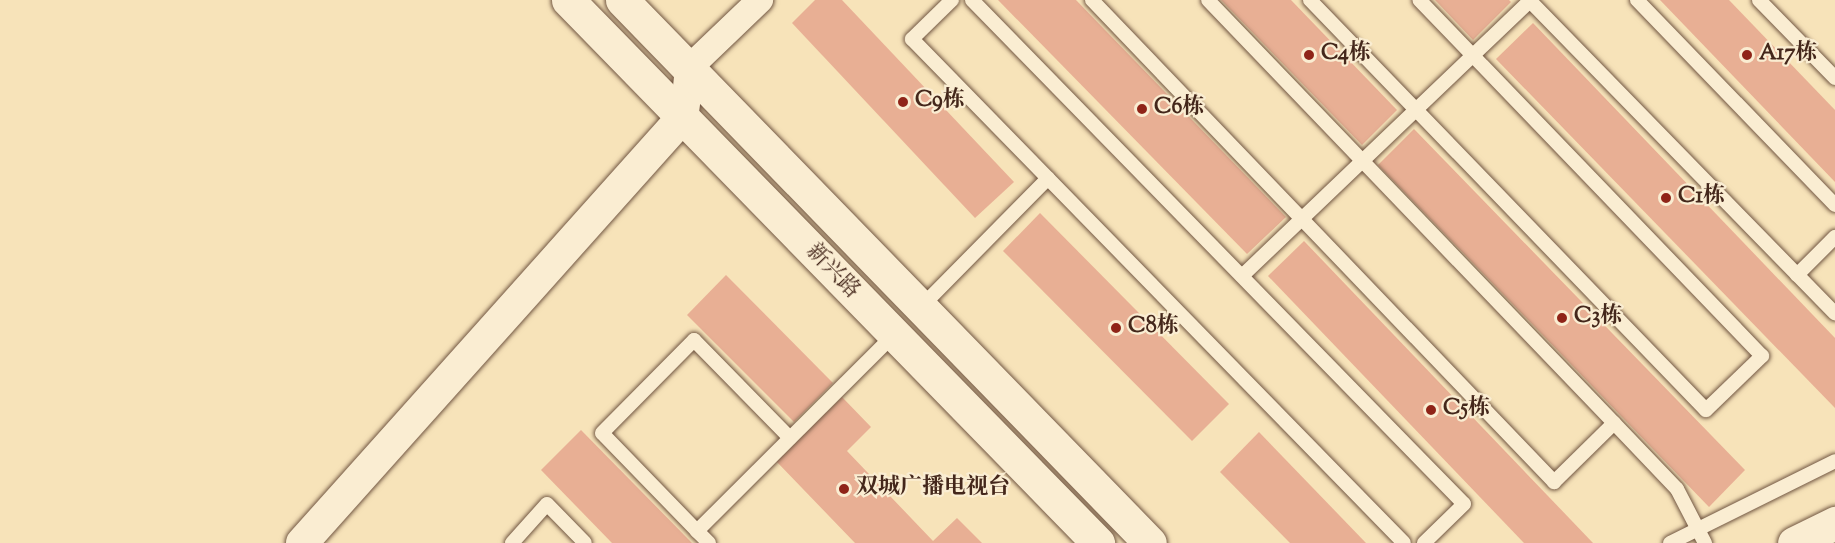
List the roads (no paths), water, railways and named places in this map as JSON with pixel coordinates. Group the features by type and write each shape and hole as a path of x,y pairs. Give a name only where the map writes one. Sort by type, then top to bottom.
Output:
{"main road":[{"name":"新兴路","path":"568,0 685,94 921,308 1150,543"},
{"name":"新兴路","path":"622,0 685,94 894,335 1098,543"},
{"path":"1794,543 1835,523"}],"street":[{"path":"302,543 685,94 760,0"}],"lane":[{"path":"952,0 912,39 1404,543"},
{"path":"972,0 1464,504 1424,543"},
{"path":"1092,0 1554,482 1614,423"},
{"path":"1208,0 1677,489 1705,543"},
{"path":"1310,0 1706,410 1762,356 1419,0"},
{"path":"1242,276 1530,0 1835,314"},
{"path":"1637,0 1835,205"},
{"path":"1759,0 1835,78"},
{"path":"921,308 1048,178"},
{"path":"1797,275 1835,237"},
{"path":"697,531 894,335"},
{"path":"709,543 602,433 694,340 790,438"},
{"path":"1670,543 1835,461"},
{"path":"512,543 547,504 585,543"}],"place":[{"name":"C4栋","path":"1309,55"},
{"name":"A17栋","path":"1747,55"},
{"name":"C9栋","path":"903,102"},
{"name":"C6栋","path":"1142,109"},
{"name":"C1栋","path":"1666,198"},
{"name":"C3栋","path":"1562,318"},
{"name":"C8栋","path":"1116,328"},
{"name":"C5栋","path":"1431,410"},
{"name":"双城广播电视台","path":"844,489"}]}
